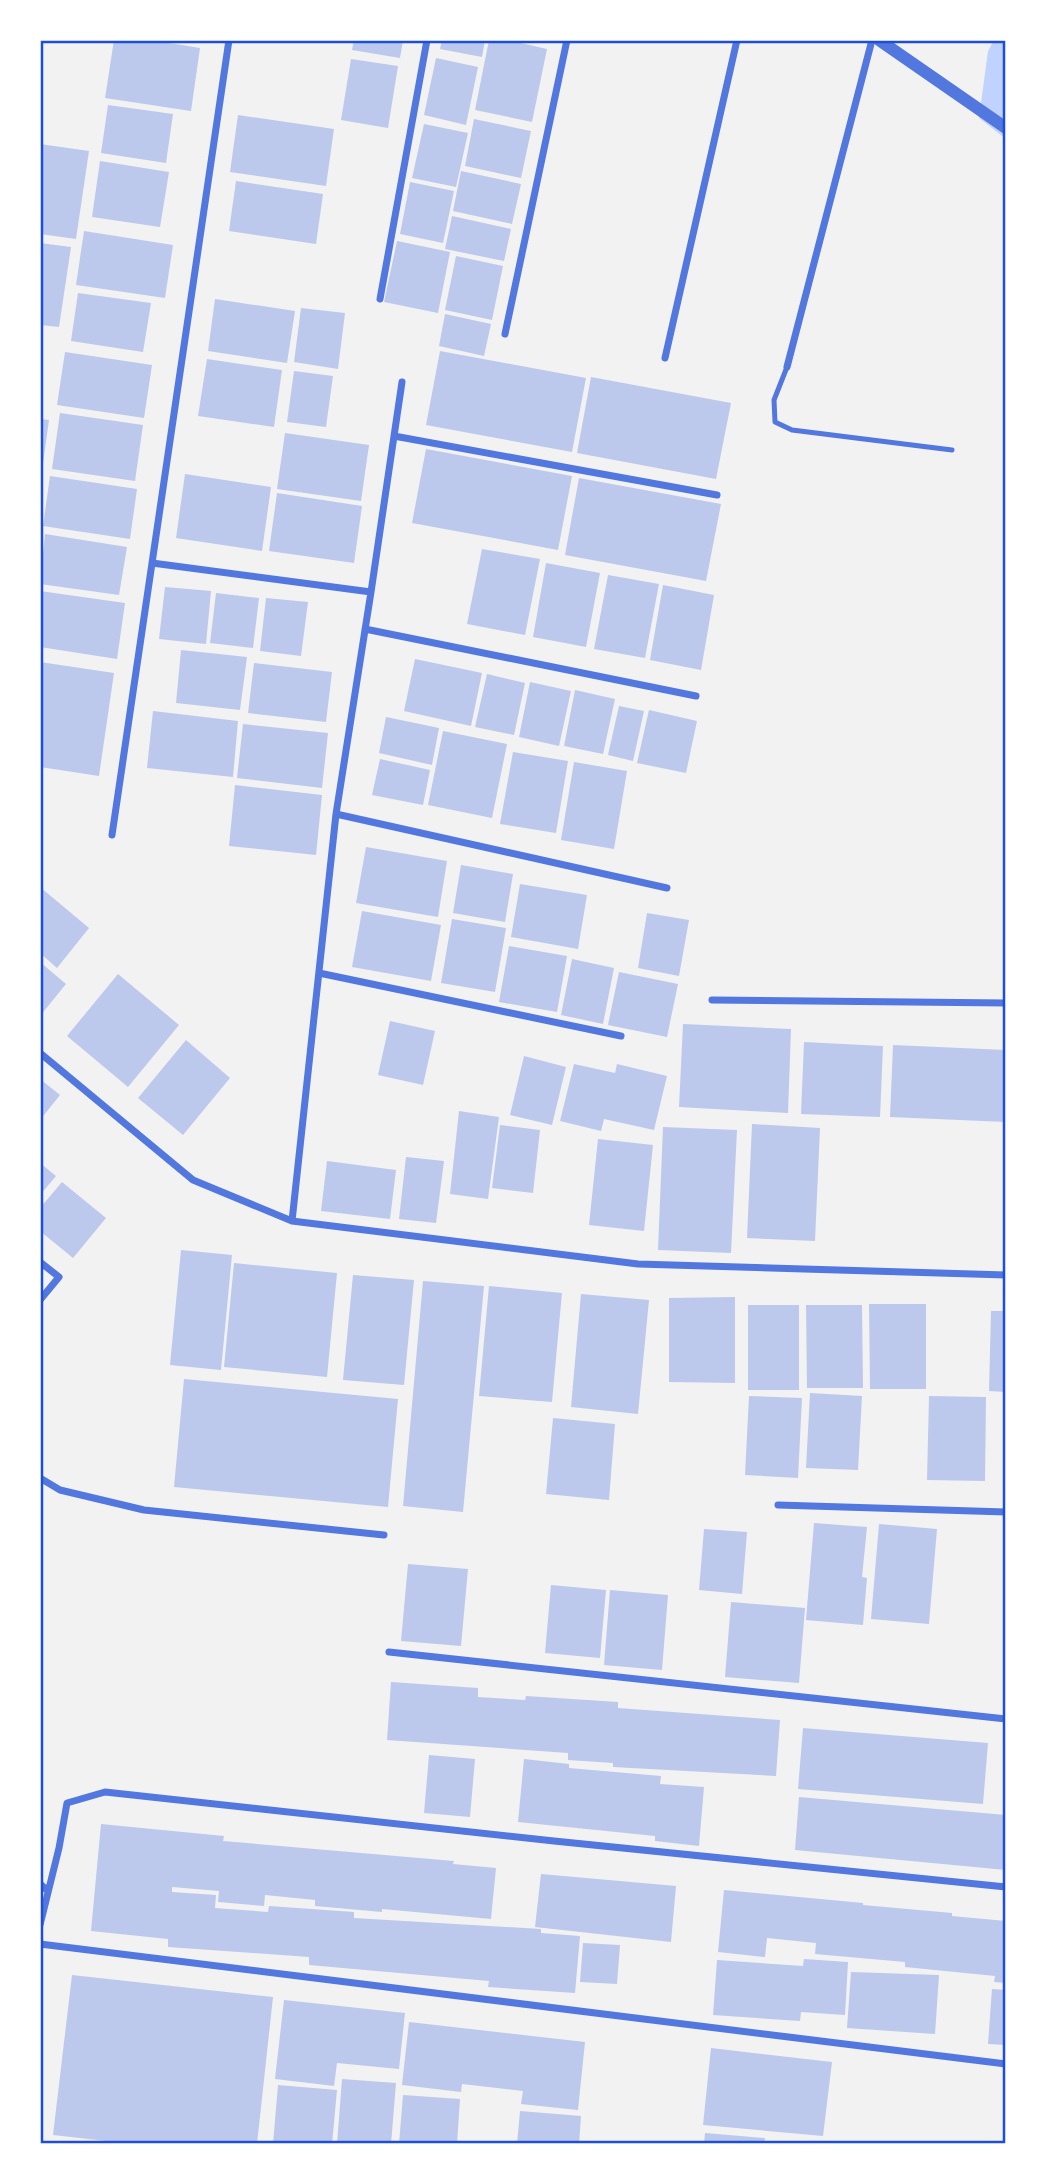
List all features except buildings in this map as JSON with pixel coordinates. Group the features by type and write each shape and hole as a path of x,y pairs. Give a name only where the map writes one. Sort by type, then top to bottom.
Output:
{"street":[{"path":"112,835 229,40"},
{"path":"380,299 427,40"},
{"path":"505,334 567,40"},
{"path":"665,358 737,40"},
{"path":"788,367 872,40"},
{"path":"879,40 1006,128"},
{"path":"292,1221 336,814 402,382"},
{"path":"394,436 717,495"},
{"path":"152,563 371,592"},
{"path":"365,629 696,696"},
{"path":"336,814 667,888"},
{"path":"319,973 621,1036"},
{"path":"712,1000 1006,1003"},
{"path":"40,1053 193,1180 292,1221 638,1264 1006,1275"},
{"path":"40,1262 59,1277 40,1300"},
{"path":"40,1478 60,1490 144,1510 384,1535"},
{"path":"778,1505 1006,1512"},
{"path":"389,1652 1006,1719"},
{"path":"40,1925 66,1803 105,1792 1006,1887"},
{"path":"40,1884 48,1891"},
{"path":"40,1944 1006,2064"}],"lane":[{"path":"788,367 774,401 775,422 792,430 951,450"}],"water":[{"path":"994,40 1006,40 1006,139 979,118 988,51"}]}
